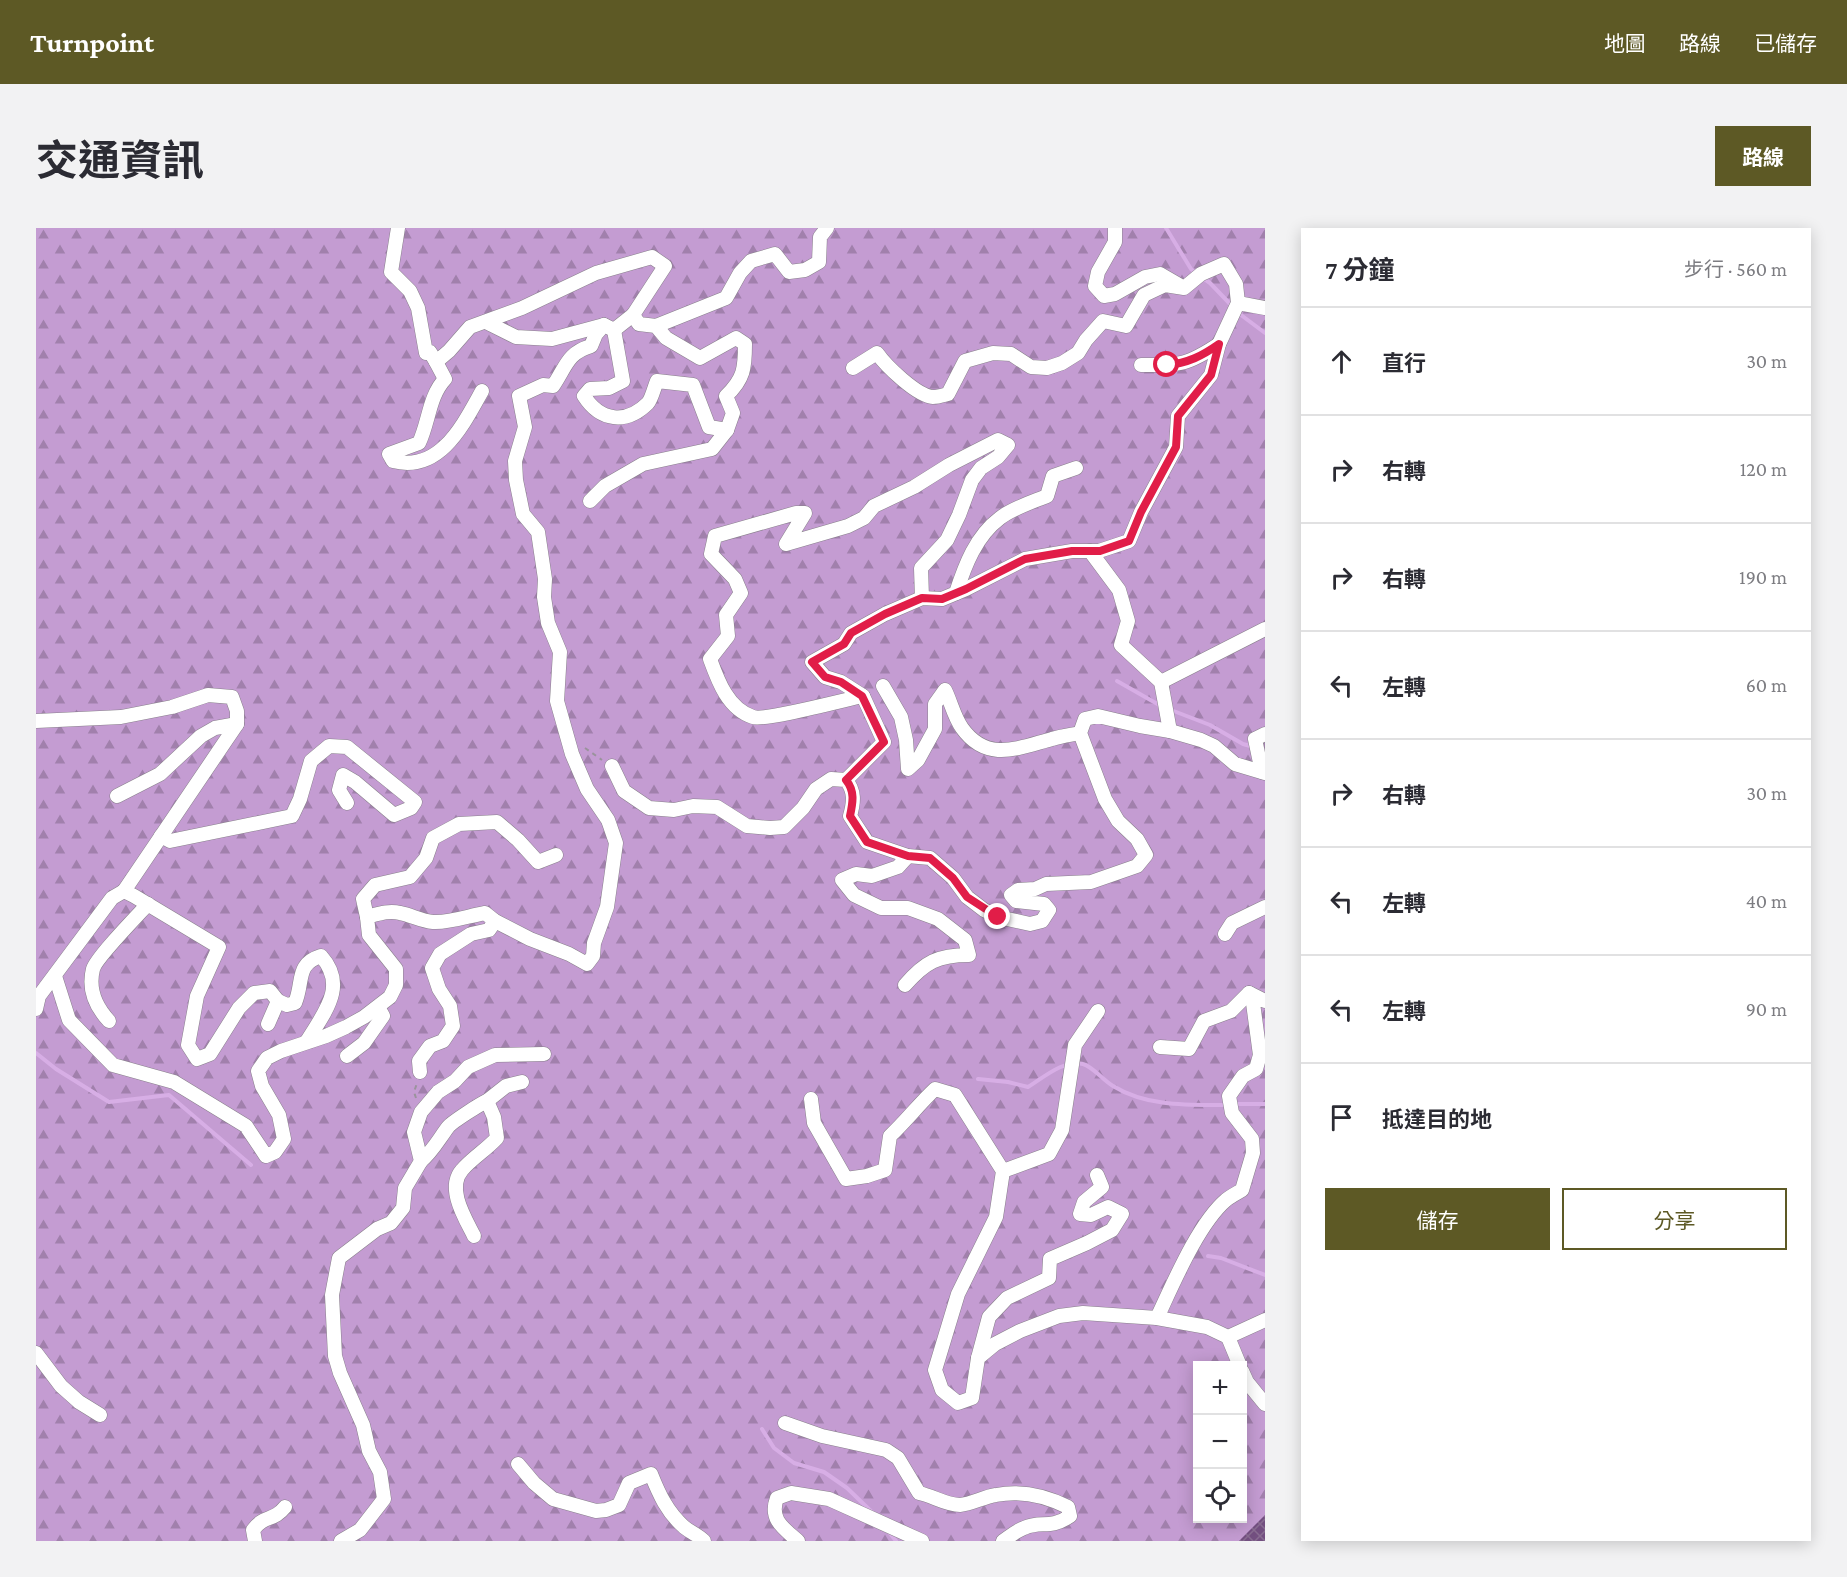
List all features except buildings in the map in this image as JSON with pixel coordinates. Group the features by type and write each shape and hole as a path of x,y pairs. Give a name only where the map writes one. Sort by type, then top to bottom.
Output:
{"street":[{"path":"399,228 390,272 410,291 418,308 426,354 430,352 445,379 437,387 427,427 419,443 389,454 393,461 407,464 424,461 438,452 456,436 482,391"},
{"path":"633,315 639,324 656,326 726,298 740,273 751,261 775,254 789,272 805,270 819,262 820,237 827,228"},
{"path":"1115,228 1115,242 1098,272 1095,286 1104,296 1115,294 1145,277 1160,274 1184,288"},
{"path":"367,916 384,912 401,913 433,922 485,913 495,921 587,964 593,956 594,943 611,890 616,843 608,820 587,789 556,701 560,652 548,623 544,597 545,579 538,532 523,514 516,480 515,461 525,427 519,396 543,385 553,386 569,357 591,346 596,334 633,315 665,266 652,257 596,273 522,308 470,327 436,362"},
{"path":"846,780 884,742 862,696 841,682 825,677 812,662 844,644 851,633 885,614 922,598 942,599 1025,559 1072,551 1100,551 1129,541 1141,512 1176,447 1178,416 1211,375 1219,344 1238,303 1236,284 1224,264 1200,274 1184,288"},
{"path":"853,368 877,353 886,365 914,388 933,397 948,394 965,361 993,353 1011,354 1031,367 1047,368 1062,363 1078,353 1103,321 1126,326 1144,295 1165,285 1184,288"},
{"path":"1238,303 1265,308"},
{"path":"486,322 516,337 552,339 609,327"},
{"path":"590,501 605,486 643,464 712,449 727,430 733,412 726,396 737,385 745,368 745,345 736,338 700,358 666,338 656,326"},
{"path":"609,327 623,381 609,388 590,389 584,396 590,406 602,416 618,418 635,412 649,402 657,381 693,385 709,427 727,430"},
{"path":"1141,365 1184,364 1219,344"},
{"path":"862,696 754,718 737,709 720,687 710,659 728,636 726,615 741,592 735,579 711,554 716,536 796,513 805,513 786,544 848,526 864,518 874,506 914,487 982,447 998,440 1008,445 998,457 981,468 972,480 947,540 921,568 922,598"},
{"path":"956,593 966,561 981,538 1000,517 1047,496 1053,476 1076,468"},
{"path":"1090,551 1119,590 1128,621 1121,645 1161,682 1169,725"},
{"path":"1161,682 1265,629"},
{"path":"883,686 901,717 906,740 908,769 918,760 935,729 935,704 945,690 960,726 971,740 983,747 997,750 1021,748 1080,733"},
{"path":"36,722 121,717 172,707 208,695 232,697 237,711 237,724 124,891 112,898 39,996 36,1009"},
{"path":"612,766 624,791 649,807 674,810 693,806 717,807 747,826 770,828 784,827 803,808 816,789 831,779 846,780 851,786 854,801 850,816 867,842 908,856 930,858 953,878 967,897 984,910 998,917 1030,924 1042,921 1049,910 1044,904 1016,901 1011,895 1018,890 1035,889 1046,884 1091,882 1137,866 1146,855 1137,839 1118,821 1105,799 1080,733 1085,719 1098,716 1140,726 1169,725 1214,746 1235,764 1263,773"},
{"path":"117,796 160,774 201,736 215,728 237,724"},
{"path":"1260,737 1259,756 1263,773"},
{"path":"161,836 170,840 292,816 300,799 311,761 329,746 347,747 415,802 411,808 394,815 355,782 343,775 339,790 347,803"},
{"path":"54,976 69,1020 113,1065 174,1082 246,1126 266,1156 275,1152 284,1139 279,1115 262,1086 258,1071 267,1058 346,1027 390,997 396,985 396,969 369,935 363,899 375,885 410,877 426,858 433,838 459,824 497,822 538,862 556,855"},
{"path":"905,984 920,967 949,955 969,956 965,940 938,919 908,908 880,908 854,896 842,880 856,874 872,876 898,867 908,856"},
{"path":"124,891 219,947 197,996 188,1045 197,1059 210,1054 239,1008 254,993 270,991 278,1001 287,1005 295,1003 299,993 300,974 310,960 321,956 330,967 334,984 328,1006 307,1041"},
{"path":"109,1021 98,1008 91,987 93,967 148,904"},
{"path":"1226,934 1232,923 1265,907"},
{"path":"420,1072 419,1061 430,1046 443,1041 453,1026 450,1006 439,989 432,968 440,954 471,934 489,930 495,921"},
{"path":"1250,993 1265,1000"},
{"path":"1160,1047 1190,1049 1204,1022 1232,1011 1250,993"},
{"path":"1157,1318 1186,1256 1210,1219 1226,1200 1242,1190 1253,1153 1252,1139 1232,1113 1229,1096 1243,1076 1261,1069 1250,993"},
{"path":"268,1024 278,1001"},
{"path":"347,1056 364,1043 383,1016 378,1006"},
{"path":"1003,1171 1049,1154 1062,1130 1075,1045 1098,1011"},
{"path":"421,1161 414,1132 421,1112 438,1092 468,1067 495,1055 544,1054"},
{"path":"341,1541 360,1530 384,1499 380,1472 369,1451 363,1425 335,1356 332,1307 339,1258 377,1229 391,1223 403,1209 405,1188 421,1161 450,1125 506,1086 522,1082"},
{"path":"811,1099 814,1124 846,1179 885,1170 890,1136 935,1089 955,1095 1003,1171 996,1217 958,1294 935,1370 942,1390 958,1403 972,1398 978,1358 989,1317 1007,1298 1049,1278 1050,1259 1112,1230 1122,1214 1108,1207 1091,1215 1080,1214 1084,1202 1102,1187 1097,1175"},
{"path":"474,1236 464,1216 455,1183 460,1171 488,1149 497,1138 494,1117 487,1101"},
{"path":"978,1358 995,1344 1059,1316 1083,1313 1157,1318 1207,1327 1228,1337 1238,1361"},
{"path":"1228,1337 1265,1320"},
{"path":"36,1353 61,1386 79,1402 100,1415"},
{"path":"1247,1382 1265,1404"},
{"path":"785,1423 822,1436 886,1450 898,1458 920,1493 952,1504 963,1505 996,1495 1015,1493 1050,1498 1068,1507 1070,1516 1062,1521 1051,1526 1038,1525 1025,1528 1003,1541"},
{"path":"518,1464 534,1483 553,1498 596,1510 606,1510 619,1505 629,1483 651,1474 673,1516 686,1529 704,1541"},
{"path":"798,1541 778,1523 774,1508 777,1498 791,1493 830,1498 922,1541"},
{"path":"255,1541 253,1530 260,1520 278,1516 285,1508"}],"path":[{"path":"567,734 612,766"},
{"path":"420,1072 414,1092 421,1112"}],"green space":[{"path":"36,228 1265,228 1265,1541 36,1541"}],"waterway":[{"path":"1166,228 1191,269 1197,274"},
{"path":"1203,278 1232,306"},
{"path":"1237,312 1265,333"},
{"path":"1117,681 1161,706"},
{"path":"1171,710 1210,725 1243,744 1254,747"},
{"path":"36,1053 56,1069 109,1102 169,1095 251,1165"},
{"path":"978,1079 1028,1087 1054,1070 1076,1063 1087,1065 1113,1086 1140,1098 1168,1103 1227,1105"},
{"path":"1234,1104 1265,1104"},
{"path":"1208,1256 1221,1258 1265,1275"},
{"path":"762,1429 774,1448 794,1463 824,1472 847,1488 875,1515"},
{"path":"889,1532 896,1541"}],"route":[{"path":"998,917 967,897 953,878 930,858 908,856 867,842 850,816 854,801 851,786 846,780 884,742 862,696 841,682 825,677 812,662 844,644 851,633 885,614 922,598 942,599 1025,559 1072,551 1100,551 1129,541 1141,512 1176,447 1178,416 1211,375 1219,344 1184,364 1167,365"}]}
